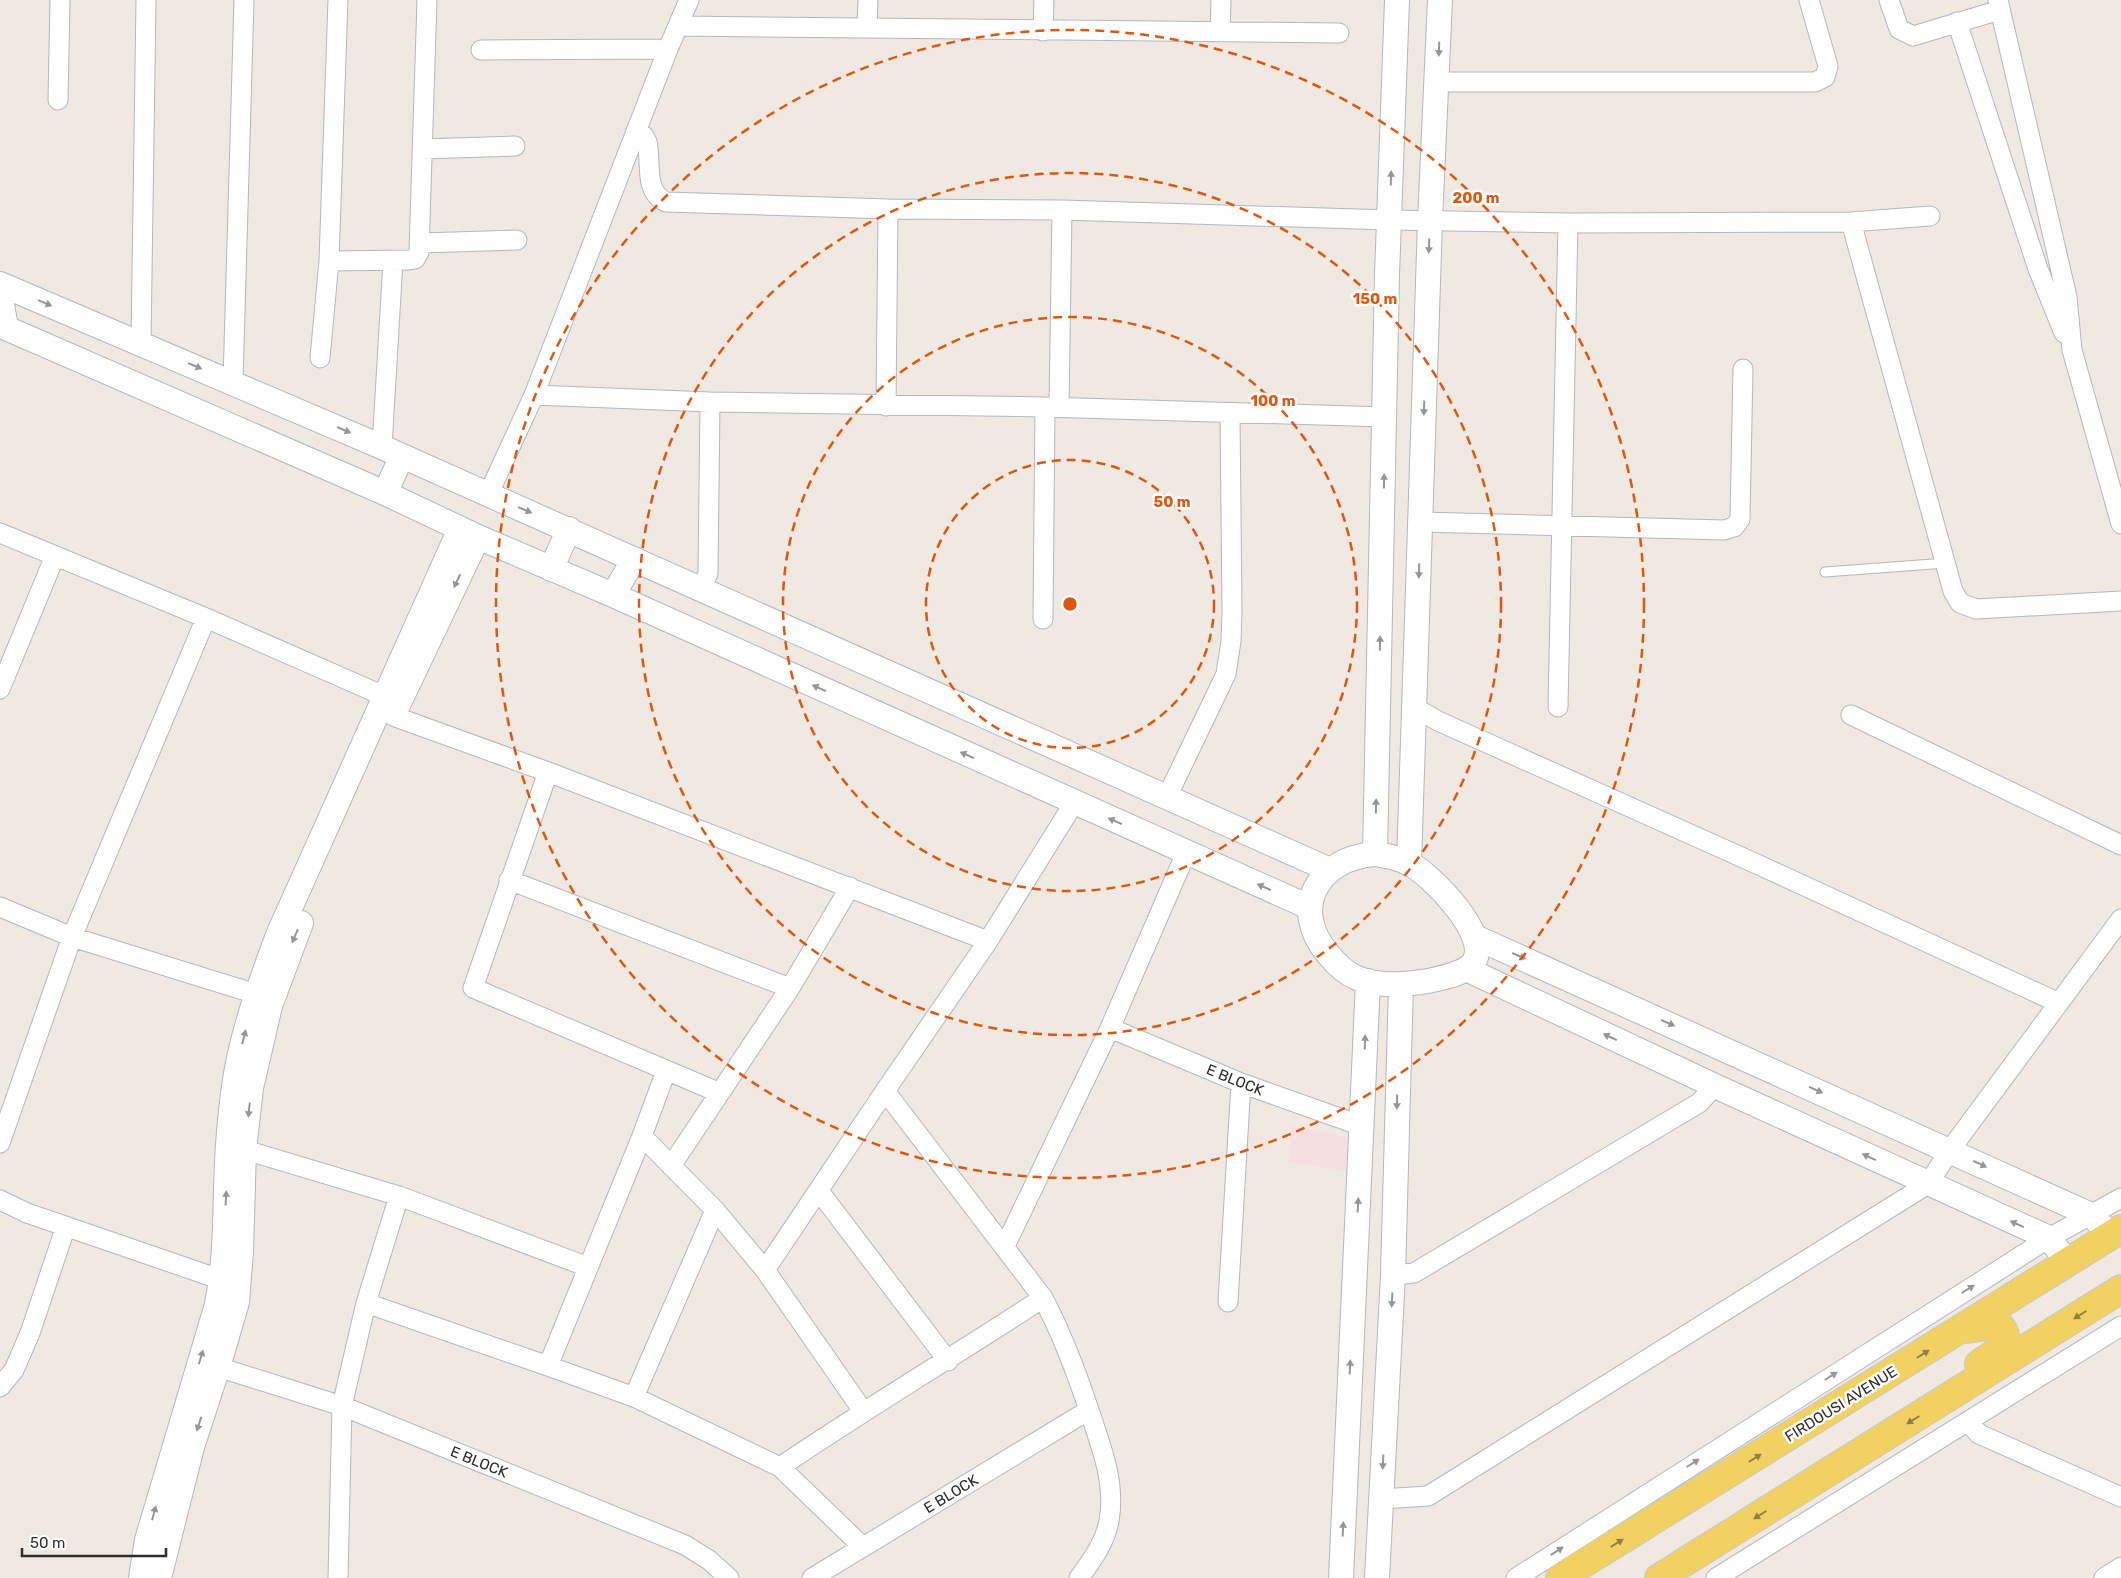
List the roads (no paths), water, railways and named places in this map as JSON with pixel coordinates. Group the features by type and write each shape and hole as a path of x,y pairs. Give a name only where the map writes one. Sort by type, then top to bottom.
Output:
{"main road":[{"name":"FIRDOUSI AVENUE","path":"1560,1578 1962,1330 2116,1232"},
{"path":"1659,1578 2121,1289"},
{"path":"1948,1398 1956,1381 2002,1347 2006,1340 2006,1334 2000,1326 1994,1325 1962,1330"}],"street":[{"path":"58,100 60,0"},
{"path":"141,343 146,0"},
{"path":"233,382 244,0"},
{"path":"320,358 329,261 338,0"},
{"path":"329,261 393,261 415,258 419,252 421,243 427,0"},
{"path":"488,495 534,395 688,0"},
{"path":"867,27 868,0"},
{"path":"1043,31 1044,0"},
{"path":"1220,32 1221,0"},
{"path":"1375,854 1389,220 1397,0"},
{"path":"1409,863 1430,221 1438,82 1440,0"},
{"path":"1438,82 1815,82 1826,77 1828,66 1809,0"},
{"path":"1889,0 1899,29 1905,34 1912,36 1957,22 1999,5 2067,297 2072,350"},
{"path":"1957,22 2038,269 2072,350 2121,524"},
{"path":"678,26 1338,33"},
{"path":"481,50 668,49"},
{"path":"636,131 644,136 648,142 652,188 659,199 666,202 888,209 1062,210 1430,221 1851,222 1930,216"},
{"path":"422,149 515,146"},
{"path":"886,406 888,209"},
{"path":"1043,619 1062,210"},
{"path":"1558,707 1568,222"},
{"path":"1851,222 1953,591 1960,603 1976,609 2121,601"},
{"path":"421,243 516,240"},
{"path":"385,493 392,452 393,261"},
{"path":"0,284 233,382 569,529 701,590 1330,870"},
{"path":"0,292 6,328 385,493 469,533 613,595 1309,907"},
{"path":"1421,522 1724,530 1734,527 1740,519 1743,369"},
{"path":"534,395 710,402 1052,407 1230,414 1386,417"},
{"path":"701,590 708,573 710,402"},
{"path":"1167,797 1226,674 1231,641 1232,611 1230,414"},
{"path":"551,569 569,529"},
{"path":"0,533 206,618 389,706 548,772 988,941"},
{"path":"160,1578 192,1447 237,1302 230,1281 238,1060 265,996 278,935 389,706 469,533"},
{"path":"0,689 55,556"},
{"path":"613,595 634,559"},
{"path":"0,1143 72,938 206,618"},
{"path":"1414,707 1438,721 1768,869 2059,1003"},
{"path":"1851,715 2121,845"},
{"path":"548,772 473,988 720,1093"},
{"path":"765,1270 884,1091 988,941 1074,803"},
{"path":"1005,1246 1110,1028 1186,853"},
{"path":"1375,854 1394,857 1409,863 1446,894 1475,936 1478,947 1473,963 1466,969 1430,980 1401,984 1368,981 1349,974 1333,961 1324,950 1312,926 1309,907 1316,888 1330,870 1349,858 1375,854"},
{"path":"509,880 790,988"},
{"path":"671,1166 790,988 850,888"},
{"path":"0,907 72,938 265,996"},
{"path":"1380,1499 1428,1496 1928,1184 1950,1150 2121,919"},
{"path":"1475,936 2092,1215 2116,1232"},
{"path":"1466,969 1715,1086 2049,1238 2068,1263"},
{"path":"1341,1578 1368,981"},
{"path":"1377,1578 1393,1274 1401,984"},
{"name":"E BLOCK","path":"1110,1028 1241,1083 1362,1126"},
{"path":"548,1366 642,1136 666,1071"},
{"path":"1228,1302 1241,1083"},
{"path":"1393,1274 1414,1273 1699,1103 1715,1086"},
{"path":"884,1091 1005,1246 1043,1298 1062,1335 1108,1470 1112,1503 1103,1541 1079,1578"},
{"path":"642,1136 715,1210 765,1270 863,1411"},
{"path":"236,1147 399,1196 588,1267"},
{"path":"819,1190 948,1361"},
{"path":"338,1578 342,1406 366,1303 399,1196"},
{"path":"1516,1578 2049,1238 2121,1198"},
{"path":"0,1200 27,1213 230,1281"},
{"path":"634,1397 715,1210"},
{"path":"0,1386 14,1370 30,1333 66,1226"},
{"path":"141,1578 149,1531 216,1308 230,1281"},
{"path":"780,1467 863,1411 948,1361 1043,1298"},
{"path":"366,1303 634,1397 780,1467 863,1547"},
{"path":"1716,1578 2121,1326"},
{"name":"E BLOCK","path":"218,1368 342,1406 685,1545 709,1560 729,1578"},
{"name":"E BLOCK","path":"812,1578 1089,1410"},
{"path":"1968,1422 1979,1434 2121,1497"},
{"path":"2104,1578 2121,1567"}],"lane":[{"path":"1825,572 1946,564"}]}
